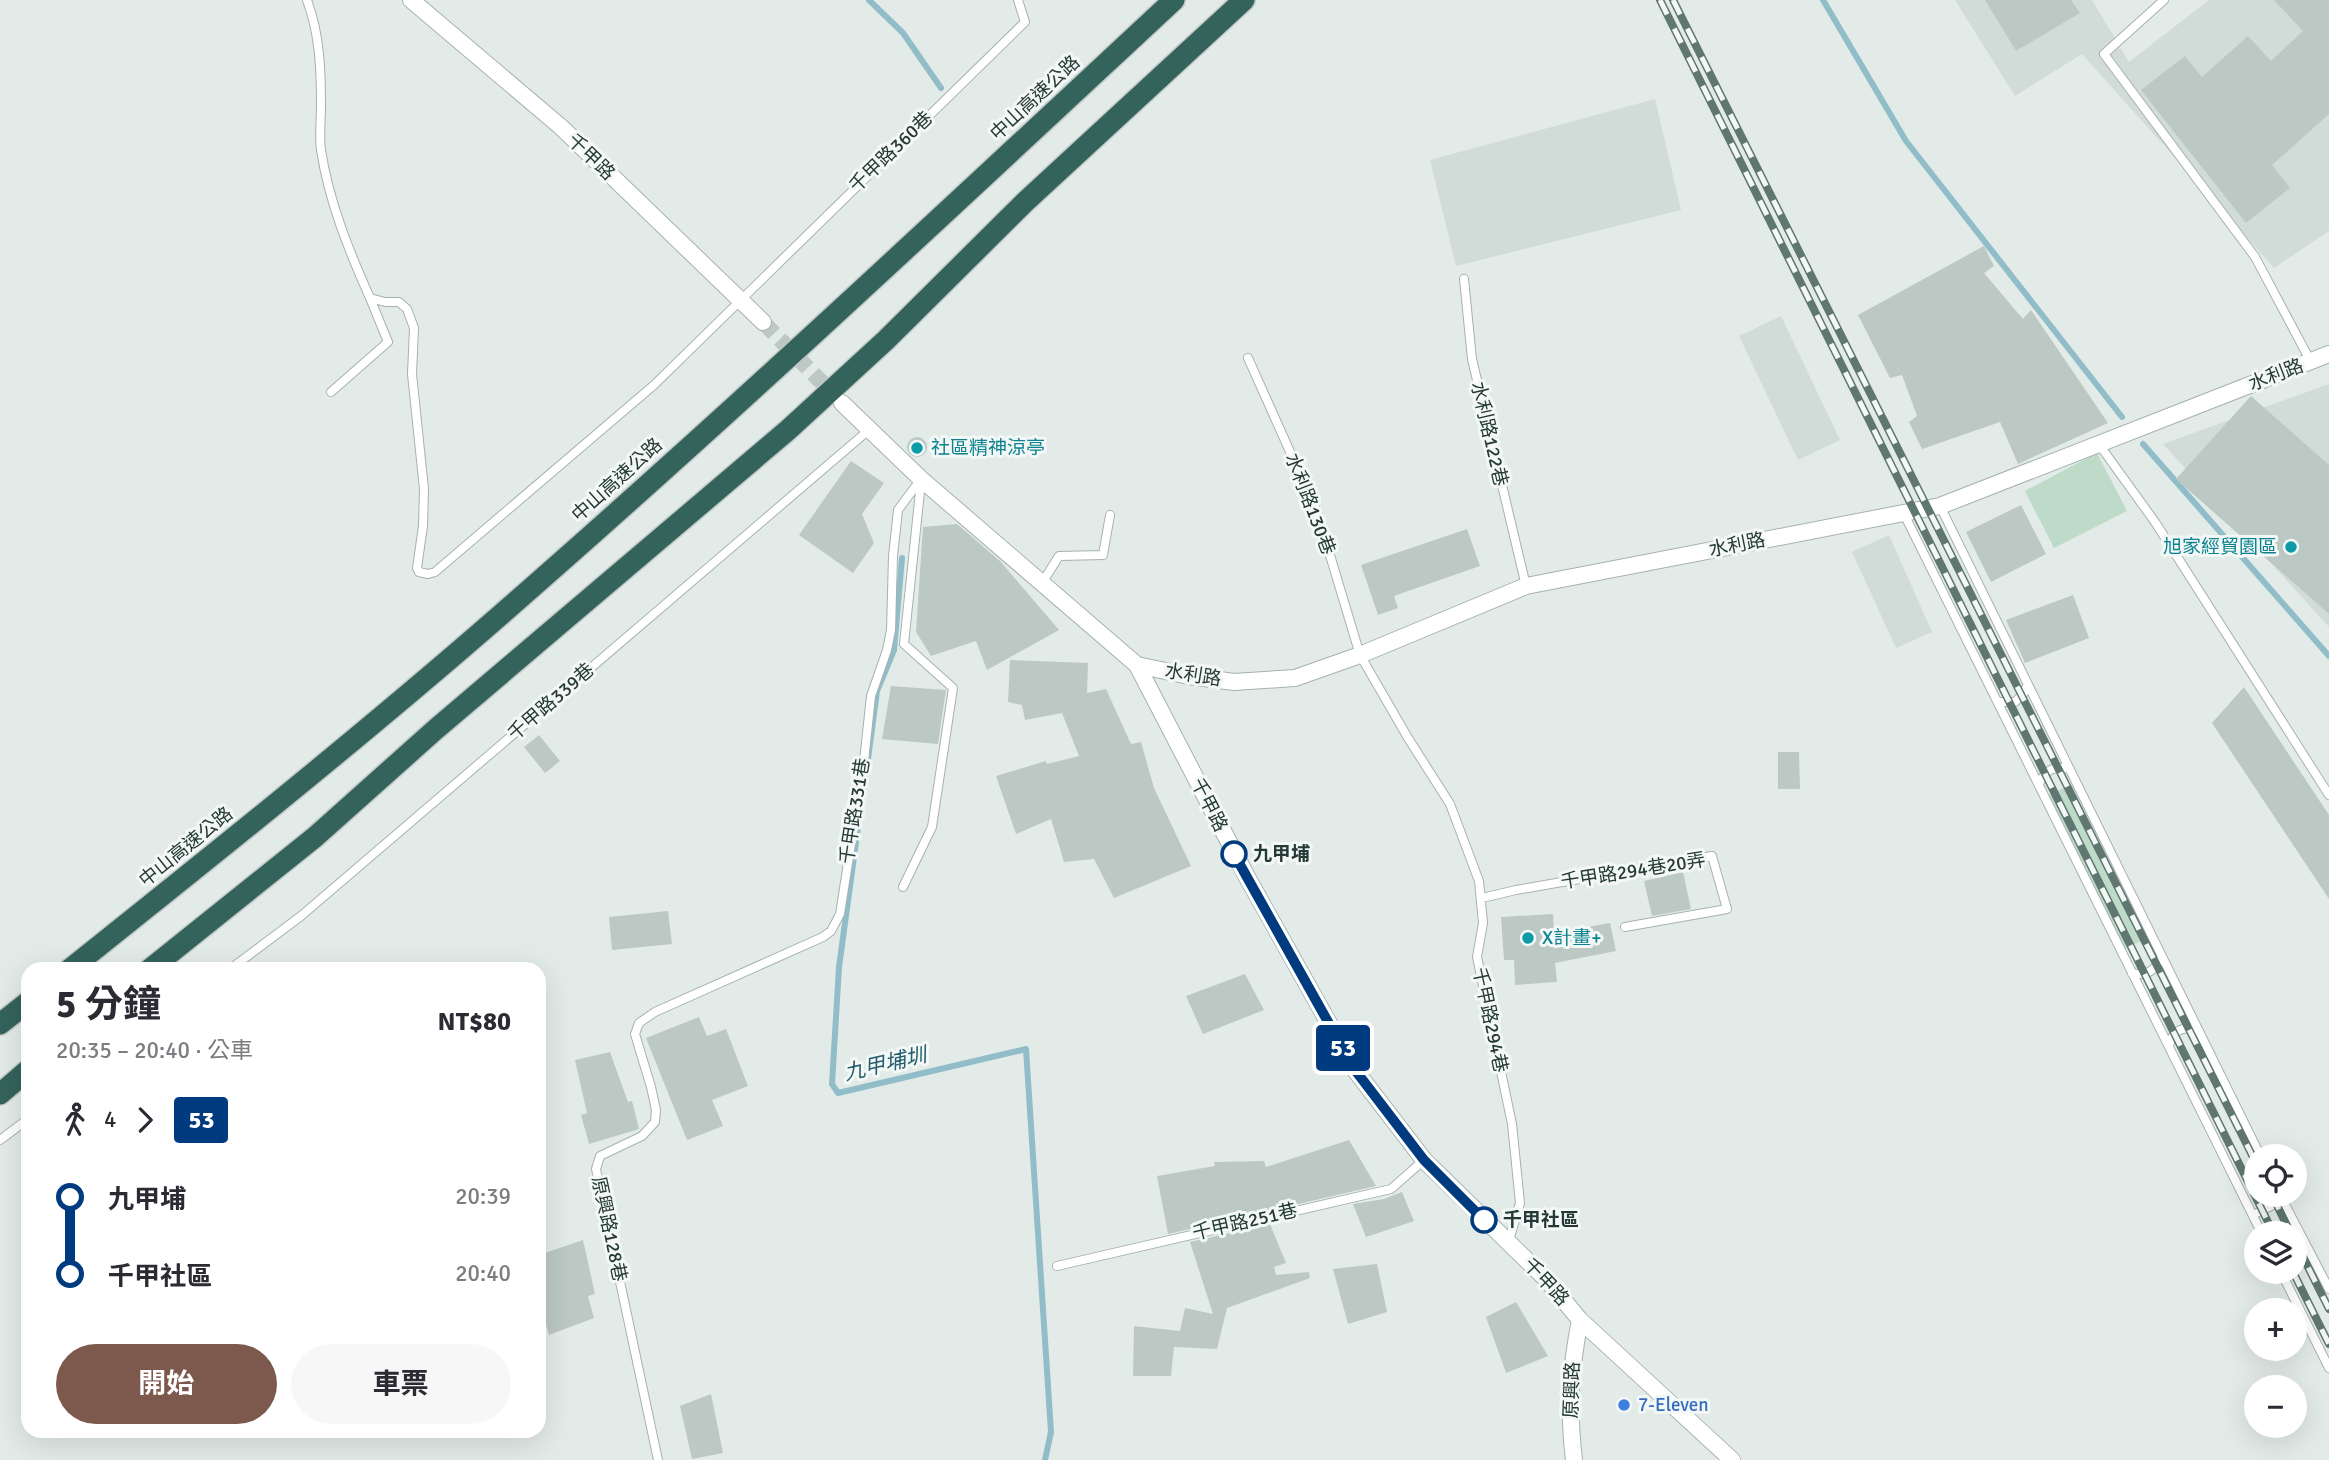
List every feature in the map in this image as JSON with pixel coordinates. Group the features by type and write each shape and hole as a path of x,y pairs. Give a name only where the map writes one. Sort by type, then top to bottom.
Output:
{"highway":[{"name":"中山高速公路","path":"79,962 323,766 481,632 841,310 1174,0"},
{"path":"159,962 315,837 446,720 788,430 886,340 1025,202 1244,0"},
{"path":"0,1024 21,1008"},
{"path":"0,1094 21,1076"}],"street":[{"name":"千甲路","path":"411,0 561,127 763,322"},
{"name":"水利路","path":"1137,664 1234,682 1295,678 1360,655 1526,586 1940,506 2329,354"},
{"name":"千甲路","path":"842,403 921,479 1137,664 1247,877 1355,1070 1424,1160 1546,1279 1580,1320 1732,1460"},
{"name":"原興路","path":"1574,1460 1571,1435 1571,1368 1580,1320"}],"lane":[{"path":"307,0 315,22 320,53 321,148 329,188 351,257 388,342 331,392"},
{"name":"千甲路360巷","path":"740,299 1025,22 1018,0"},
{"path":"2164,0 2104,54 2255,257 2311,362"},
{"name":"水利路122巷","path":"1464,279 1472,359 1526,586"},
{"path":"370,298 399,302 407,309 414,328 412,374 424,498 417,568 419,572 428,575 435,572 654,385 740,299"},
{"name":"水利路130巷","path":"1248,358 1317,512 1360,655"},
{"name":"千甲路339巷","path":"240,962 301,916 870,429"},
{"path":"2098,443 2155,522 2329,795"},
{"path":"902,887 932,827 953,688 904,644 921,479"},
{"name":"千甲路331巷","path":"635,1029 655,1012 823,937 836,923 840,914 864,761 871,696 885,658 891,630 893,555 898,510 921,479"},
{"path":"1940,506 2254,1144"},
{"path":"1903,512 2256,1221"},
{"path":"1042,583 1059,556 1103,555 1110,515"},
{"name":"千甲路294巷","path":"1360,655 1450,804 1479,881 1483,923 1477,957 1512,1124 1520,1203 1508,1244"},
{"path":"1998,702 2015,702 2027,686"},
{"path":"2039,784 2050,769 2069,769"},
{"name":"千甲路294巷20弄","path":"1482,898 1712,856 1727,909 1625,927"},
{"path":"2132,973 2144,975 2158,964 2161,957"},
{"path":"2169,1046 2173,1034 2179,1030 2185,1028 2198,1031"},
{"name":"原興路128巷","path":"635,1029 656,1110 655,1122 642,1136 600,1156 596,1168 659,1460"},
{"path":"0,1140 21,1124"},
{"name":"千甲路251巷","path":"1057,1266 1391,1189 1424,1160"},
{"path":"2253,1215 2266,1207"},
{"path":"2286,1207 2329,1289"},
{"path":"2287,1284 2329,1368"}],"shaded area":[{"path":"1955,0 2092,0 2129,62 2209,0 2329,0 2329,231 2274,268 2082,54 2015,96"},
{"path":"1655,99 1681,210 1456,266 1430,160"},
{"path":"1781,316 1840,440 1798,460 1739,336"},
{"name":"旭家經貿園區","path":"2329,384 2329,627 2163,444"},
{"path":"1889,535 1932,632 1896,648 1852,552"}],"green space":[{"path":"2097,453 2127,511 2054,548 2025,491"},
{"path":"2071,784 2147,938 2125,949 2049,795"}],"building":[{"path":"1985,0 2071,0 2080,13 2016,51"},
{"path":"2274,0 2329,0 2329,114 2272,165 2290,188 2246,223 2141,90 2185,56 2202,77 2248,36 2271,61 2303,31"},
{"path":"1984,246 1994,266 1984,273 2023,319 2031,310 2108,423 2018,464 2000,422 1922,449 1909,422 1917,416 1902,375 1890,378 1858,315"},
{"name":"旭家經貿園區","path":"2251,396 2329,465 2329,614 2176,479"},
{"name":"社區精神涼亭","path":"917,437 924,440 927,447 924,454 917,457 910,454 907,447 910,440"},
{"path":"851,461 884,483 862,514 874,543 853,573 799,535"},
{"path":"2021,505 2046,554 1991,582 1966,532"},
{"path":"957,524 1000,561 1059,630 987,670 976,641 931,656 916,632 923,527"},
{"path":"1467,529 1480,566 1394,596 1398,608 1378,615 1361,565"},
{"path":"2073,595 2089,638 2025,663 2006,620"},
{"path":"1010,660 1088,663 1087,693 1106,689 1131,744 1141,742 1154,788 1191,866 1114,898 1094,859 1064,862 1051,819 1016,834 996,776 1046,761 1047,764 1079,756 1062,713 1025,720 1022,705 1008,702"},
{"path":"891,686 946,690 938,744 882,739"},
{"path":"2244,687 2329,815 2329,899 2212,723"},
{"path":"539,735 560,761 545,773 524,747"},
{"path":"1778,752 1799,752 1800,789 1778,789"},
{"path":"1683,872 1691,909 1652,916 1644,881"},
{"path":"668,911 672,944 612,950 609,917"},
{"name":"X計畫+","path":"1553,914 1554,933 1610,923 1616,951 1555,963 1557,982 1515,985 1514,960 1504,960 1501,917"},
{"path":"1245,974 1264,1010 1203,1034 1186,996"},
{"path":"699,1017 707,1036 726,1029 748,1086 712,1100 723,1126 687,1140 646,1038"},
{"path":"610,1052 628,1102 632,1101 639,1129 589,1144 581,1115 587,1113 575,1060"},
{"path":"1349,1140 1376,1186 1168,1234 1157,1176 1215,1166 1214,1162 1264,1161 1266,1167"},
{"path":"1402,1192 1414,1221 1366,1237 1353,1204 1384,1199"},
{"path":"1270,1224 1286,1263 1274,1267 1276,1275 1309,1272 1310,1278 1227,1308 1217,1349 1174,1347 1171,1376 1133,1376 1134,1326 1180,1331 1185,1308 1213,1314 1190,1242"},
{"path":"583,1240 595,1294 588,1296 594,1318 549,1335 546,1325 546,1253"},
{"path":"1377,1264 1387,1312 1348,1324 1333,1269"},
{"path":"1516,1302 1548,1356 1506,1373 1486,1317"},
{"path":"711,1394 723,1453 692,1459 680,1406"}],"waterway":[{"name":"九甲埔圳","path":"869,0 903,33 941,88"},
{"path":"1823,0 1906,141 2122,417"},
{"path":"2143,444 2329,656"},
{"name":"九甲埔圳","path":"868,759 877,691 894,650 902,558"},
{"name":"九甲埔圳","path":"865,776 839,967 832,1084 838,1093 1026,1049 1051,1432 1045,1460"}],"tunnel":[{"path":"763,322 838,399"}],"railway":[{"path":"1660,0 2268,1221"},
{"path":"1673,0 2246,1144"},
{"path":"2278,1207 2285,1221"},
{"path":"2307,1265 2329,1309"},
{"path":"2299,1284 2329,1344"}],"bus line":[{"name":"53","path":"1234,854 1355,1070 1424,1160 1484,1220"}],"place":[{"name":"社區精神涼亭","path":"917,448"},
{"name":"旭家經貿園區","path":"2291,547"},
{"name":"九甲埔","path":"1234,854"},
{"name":"X計畫+","path":"1528,938"},
{"name":"千甲社區","path":"1484,1220"},
{"name":"7-Eleven","path":"1624,1405"}]}
